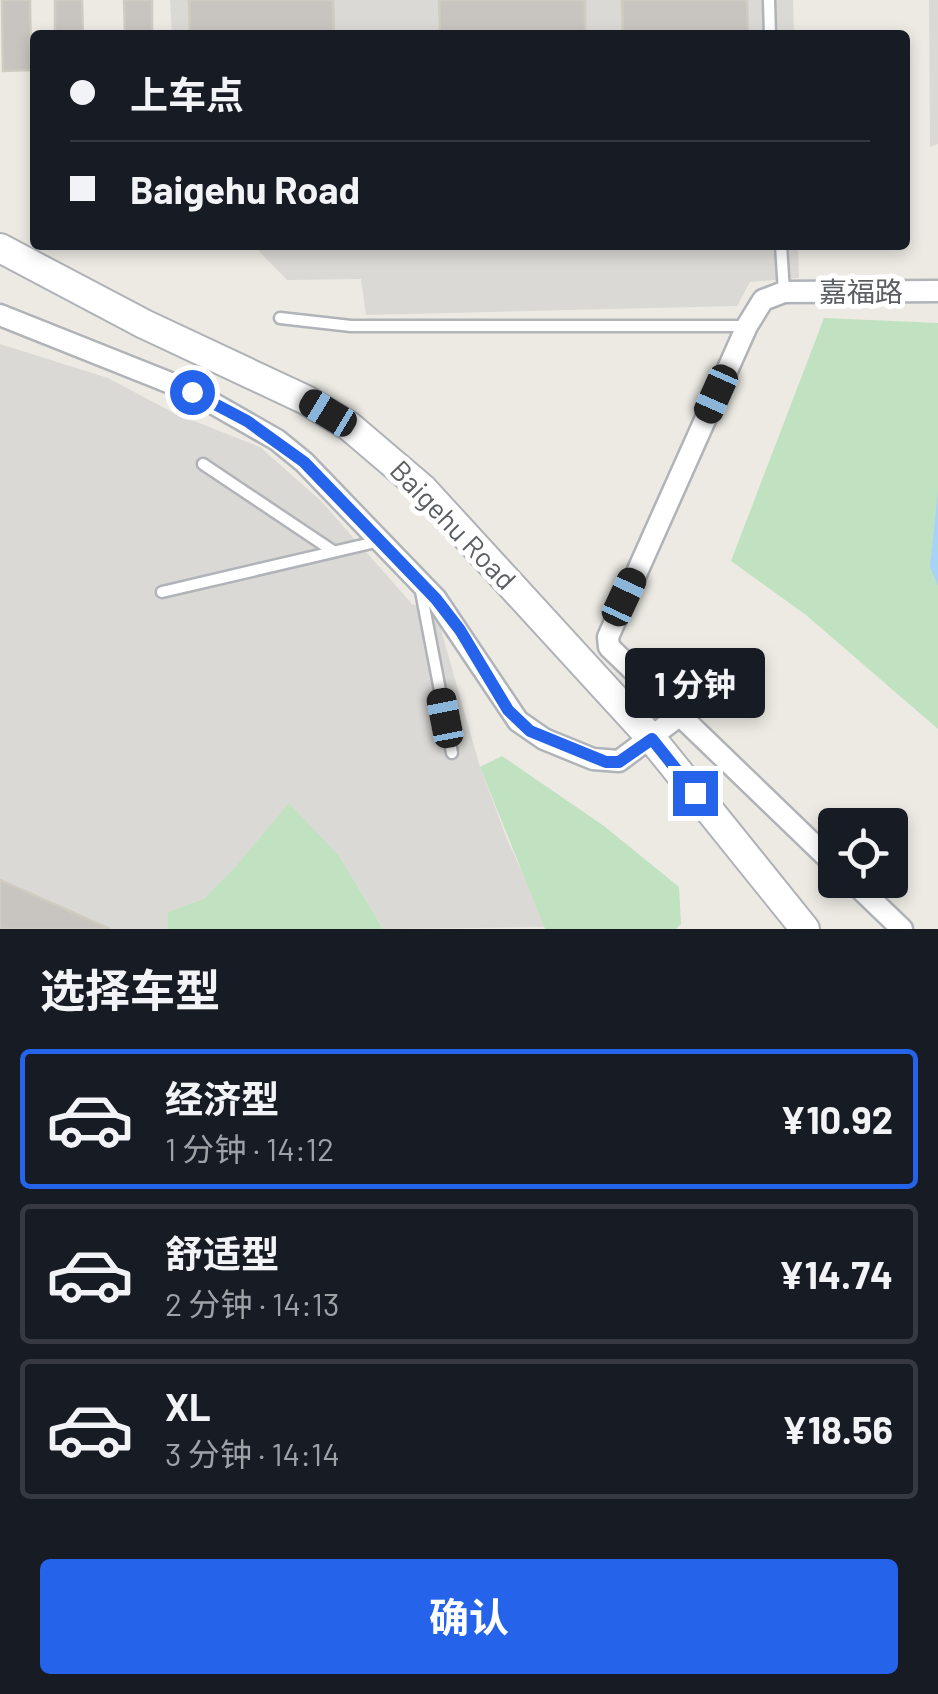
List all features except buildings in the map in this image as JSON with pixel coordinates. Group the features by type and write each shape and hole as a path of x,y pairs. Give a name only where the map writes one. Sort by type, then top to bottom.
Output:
{"street":[{"name":"Baigehu Road","path":"0,248 144,324 306,400 350,426 423,490 652,739 805,929"},
{"name":"嘉福路","path":"784,292 938,291"},
{"path":"784,292 763,300 747,326 608,637 609,647 818,849"},
{"path":"0,314 136,367 247,421 304,462 418,580 460,630 508,710 530,731 606,762 619,762 679,716"},
{"path":"870,898 902,929"}],"lane":[{"path":"769,0 770,30"},
{"path":"781,250 784,292"},
{"path":"280,318 352,326 747,326"},
{"path":"202,464 333,551"},
{"path":"162,592 380,541"},
{"path":"418,580 452,753"}],"shaded area":[{"path":"170,0 793,0 794,30 172,30"},
{"path":"929,0 938,0 938,144 930,147"},
{"path":"258,250 798,250 799,278 750,282 737,306 366,315 361,279 287,280"},
{"path":"0,344 108,378 174,413 260,447 321,501 413,605 434,605 480,767 547,927 383,929 340,857 237,865 203,899 169,912 167,929 0,929"}],"green space":[{"path":"824,318 938,323 938,729 806,615 731,561"},
{"path":"502,756 604,826 679,887 681,924 676,929 545,929 480,767"},
{"path":"289,803 340,857 383,929 167,929 168,912 203,899"}],"water":[{"path":"938,490 938,586 930,567"}],"route":[{"path":"192,392 278,440 304,462 436,599 518,722 544,739 606,762 619,762 652,739 695,793"}]}
